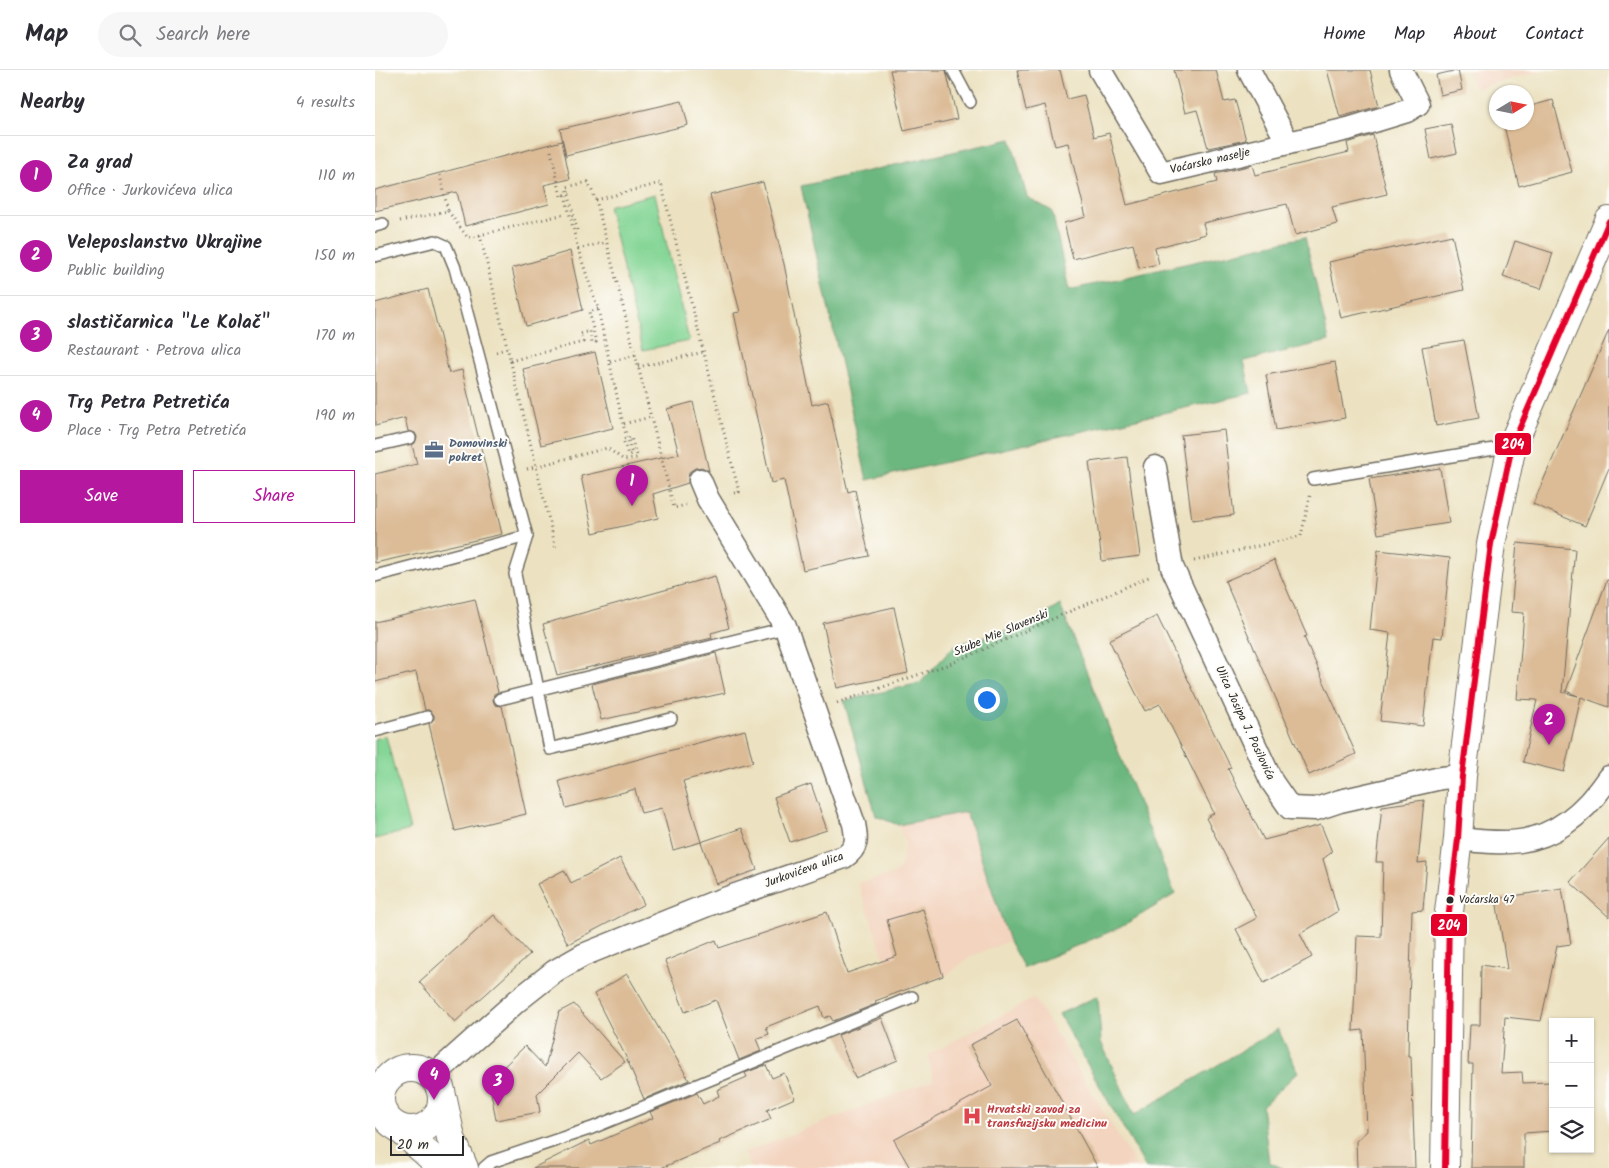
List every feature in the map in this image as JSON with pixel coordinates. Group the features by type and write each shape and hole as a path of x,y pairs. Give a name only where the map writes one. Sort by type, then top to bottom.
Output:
{"street":[{"name":"Voćarsko naselje","path":"1100,70 1161,173 1288,143 1407,111 1417,104 1401,70"},
{"path":"1249,70 1288,143"},
{"path":"1445,1168 1449,912 1458,840 1462,776 1491,544 1512,446 1609,221"},
{"name":"Ulica Josipa J. Posilovića","path":"1155,468 1172,567 1272,782 1290,808 1316,809 1349,799 1441,778 1462,776"},
{"name":"Jurkovićeva ulica","path":"438,1088 517,1001 555,971 583,955 710,904 836,860 852,852 857,844 854,824 785,626 704,489"},
{"path":"1458,840 1521,841 1557,829 1592,802 1609,777"},
{"path":"443,1168 386,1117 380,1094 386,1072 417,1068 438,1088 451,1138 464,1168"},
{"path":"386,1117 419,1130 428,1126 436,1119 438,1088"}],"lane":[{"path":"953,70 970,102"},
{"path":"375,256 435,241 446,246 455,268 527,536 515,574 550,749 671,719"},
{"path":"375,446 410,438"},
{"path":"1313,479 1512,446"},
{"path":"375,576 527,536"},
{"path":"500,698 773,631 785,626"},
{"path":"375,731 427,717"},
{"path":"484,1168 491,1162 592,1128 912,997"}],"path":[{"path":"551,151 561,196 570,193"},
{"path":"439,171 448,211 468,238 565,214"},
{"path":"577,230 570,193 567,187 588,182 596,200 674,508 704,489 739,492 661,183 596,200"},
{"path":"537,466 607,448 624,460 637,458 631,436 623,439 628,455 632,454 628,439 625,431 623,424 598,309 578,249 565,195"},
{"path":"379,225 448,211"},
{"path":"480,235 556,549"},
{"path":"578,249 606,242"},
{"path":"510,361 583,342 580,334 590,331 592,344 596,342 589,312 598,309"},
{"path":"638,367 704,352"},
{"path":"610,362 635,356"},
{"path":"623,424 651,417"},
{"name":"Stube Mie Slavenski","path":"832,704 953,663 1172,567 1301,536 1313,479"}],"shaded area":[{"path":"1467,70 1543,70 1489,85 1475,89"},
{"path":"966,811 1009,941 970,957 948,974 896,993 858,883 895,874 901,867 905,843 898,825"},
{"name":"Hrvatski zavod za transfuzijsku medicinu","path":"1034,998 1138,1168 751,1168 743,1153 933,1080 928,1055"}],"green space":[{"path":"1011,139 1027,197 1052,211 1069,290 1305,237 1329,341 1244,361 1251,393 867,480 801,186"},
{"path":"655,194 689,341 643,350 608,206"},
{"path":"1060,605 1175,894 1121,927 1024,968 1009,941 966,812 898,825 876,816 844,701 920,683 955,645 1028,625"},
{"path":"386,736 410,830 375,839 375,739"},
{"path":"1098,996 1101,1042 1134,1115 1278,1029 1298,1072 1262,1106 1269,1162 1282,1168 1146,1168 1059,1014"}],"building":[{"path":"890,70 946,70 957,119 904,131"},
{"path":"1017,70 1060,70 1067,99 1084,95 1094,137 1109,133 1127,205 1217,182 1215,174 1252,165 1255,175 1349,152 1347,143 1373,135 1387,194 1332,207 1337,224 1295,235 1287,204 1203,223 1206,234 1155,248 1159,264 1139,268 1133,244 1073,259 1064,223 1086,217 1068,143 1055,146 1045,105 1026,110"},
{"path":"1174,70 1216,70 1224,102 1235,100 1246,140 1208,148 1197,110 1185,113"},
{"path":"1327,70 1370,70 1379,106 1340,117"},
{"path":"1458,70 1462,90 1440,95 1436,75"},
{"path":"1553,100 1572,172 1519,186 1505,130 1534,130 1534,105"},
{"path":"682,101 688,125 566,155 560,129"},
{"path":"1451,124 1457,153 1431,159 1425,129"},
{"path":"562,141 570,179 544,185 549,204 465,226 457,192 375,211 375,190"},
{"path":"763,182 784,264 812,405 828,401 848,492 855,490 869,556 803,570 784,480 771,483 734,313 740,312 710,195"},
{"path":"1452,235 1464,290 1341,318 1329,262"},
{"path":"1515,241 1553,253 1541,289 1503,277"},
{"path":"570,251 583,310 526,326 512,268"},
{"path":"428,289 449,373 462,370 502,534 375,563 375,474 417,464 412,445 417,437 415,433 408,431 405,418 375,426 375,303"},
{"path":"1609,330 1609,468 1585,526 1533,504"},
{"path":"1464,340 1479,418 1436,426 1422,347"},
{"path":"595,352 613,428 541,445 523,369"},
{"path":"1335,362 1345,418 1276,430 1266,375"},
{"path":"693,402 709,471 702,467 695,468 689,472 688,483 653,494 658,518 593,533 581,476 679,454 667,409"},
{"path":"1224,430 1234,515 1192,520 1181,435"},
{"path":"1127,457 1140,556 1102,561 1089,462"},
{"path":"1440,468 1449,523 1378,534 1369,479"},
{"path":"1517,543 1575,549 1562,692 1578,696 1566,691 1607,580 1609,580 1609,707 1581,697 1564,772 1523,762 1537,700 1517,699 1524,613 1511,612"},
{"path":"1378,550 1450,558 1442,638 1433,637 1423,726 1380,721 1390,633 1370,630"},
{"path":"1274,560 1307,636 1304,637 1356,754 1309,775 1225,581"},
{"path":"715,576 729,628 711,633 712,638 557,675 543,624"},
{"path":"475,599 498,692 494,694 493,700 495,705 502,706 526,814 455,831 429,724 434,719 434,715 429,710 425,710 416,672 375,682 375,622"},
{"path":"894,607 908,673 837,688 823,623"},
{"path":"1157,616 1231,768 1228,769 1264,840 1321,825 1332,852 1323,859 1338,911 1300,934 1312,957 1264,983 1236,929 1257,918 1206,818 1214,813 1160,704 1145,711 1109,640"},
{"path":"716,653 725,693 601,720 592,684"},
{"path":"745,730 753,762 683,781 701,842 673,850 662,808 641,813 635,789 566,808 559,781"},
{"path":"811,784 827,830 790,842 774,797"},
{"path":"1424,800 1418,863 1427,862 1423,910 1412,911 1409,1004 1408,1056 1411,1056 1415,1168 1357,1168 1356,1141 1367,1131 1363,1030 1353,1031 1357,936 1381,937 1383,862 1376,862 1382,806"},
{"path":"742,828 757,870 716,884 701,842"},
{"path":"1609,838 1609,917 1570,882"},
{"path":"620,858 644,904 568,944 537,884 564,870 571,883"},
{"path":"1562,888 1571,944 1557,946 1541,1021 1505,1017 1501,1073 1522,1072 1523,1083 1549,1082 1549,1131 1524,1133 1524,1168 1471,1168 1473,1064 1468,1064 1470,1025 1480,1025 1481,965 1507,969 1496,899"},
{"path":"923,909 943,976 875,1001 876,1004 833,1021 830,1016 824,1018 820,1006 766,1027 769,1034 756,1039 761,1051 739,1060 716,1000 685,1012 665,961 716,940 719,948 827,912 847,973 897,956 887,920"},
{"path":"494,915 530,954 455,1022 419,982"},
{"path":"627,974 689,1080 644,1099 625,1055 594,994"},
{"path":"574,1004 625,1062 601,1078 578,1053 537,1094 540,1112 496,1120 489,1081 525,1046 545,1067 559,1012"},
{"path":"882,1018 898,1060 855,1078 838,1035"},
{"path":"1017,1020 1098,1168 910,1168 894,1140 992,1086 970,1045"},
{"path":"766,1065 772,1078 784,1073 795,1098 767,1110 771,1119 719,1141 720,1143 661,1168 533,1168 589,1140 591,1145 653,1118 650,1112 697,1093 703,1104 719,1096 717,1090 747,1077 745,1073"}],"transit line":[{"name":"204","path":"1445,1168 1449,912 1458,839 1462,776 1491,544 1512,446 1609,221"}],"place":[{"name":"Domovinski pokret","path":"434,450"},
{"name":"Za grad","path":"632,506"},
{"name":"Veleposlanstvo Ukrajine","path":"1549,745"},
{"name":"Voćarska 47","path":"1450,900"},
{"name":"Trg Petra Petretića","path":"434,1100"},
{"name":"slastičarnica \"Le Kolač\"","path":"498,1106"},
{"name":"Hrvatski zavod za transfuzijsku medicinu","path":"972,1116"}]}
